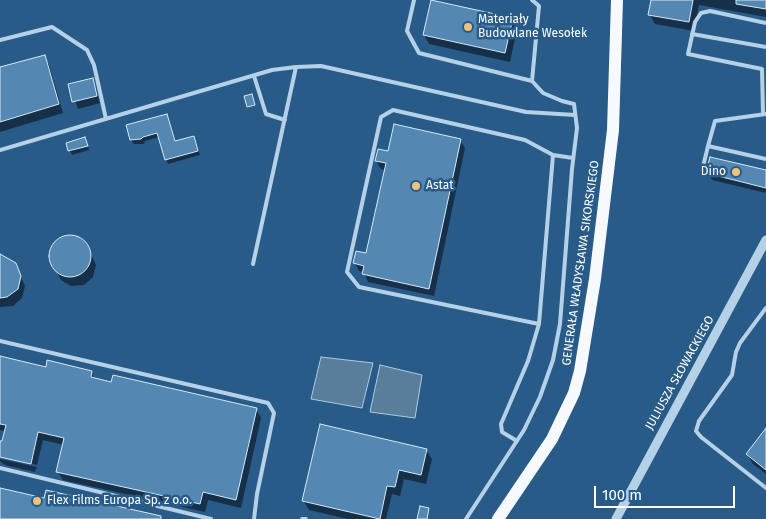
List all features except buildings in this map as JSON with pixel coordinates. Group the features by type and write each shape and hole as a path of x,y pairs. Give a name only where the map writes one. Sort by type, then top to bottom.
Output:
{"main road":[{"name":"GENERAŁA WŁADYSŁAWA SIKORSKIEGO","path":"502,516 559,426 574,393 580,371 595,278 608,177 613,118 617,0"}],"street":[{"name":"JULIUSZA SŁOWACKIEGO","path":"616,519 766,240"}],"lane":[{"path":"414,0 407,31 419,53 532,81 543,93 574,104 577,128 562,303 556,343 540,397 517,441 466,519"},
{"path":"532,0 540,6 532,81"},
{"path":"702,171 715,121 764,114 764,69 688,54 695,22 700,13 710,11 766,23"},
{"path":"0,40 52,27 88,50 94,65 106,119"},
{"path":"692,34 766,47"},
{"path":"0,150 254,76 296,67 321,66 526,112 574,115"},
{"path":"253,264 296,67"},
{"path":"254,76 266,114 285,120"},
{"path":"539,324 359,287 347,272 382,117 393,110 525,140 553,155 573,158"},
{"path":"708,146 766,159"},
{"path":"517,441 502,432 501,424 528,361 539,324 553,155"},
{"path":"766,308 740,343 736,352 732,375 699,421 696,430 701,437 766,488"},
{"path":"0,341 268,404 274,412 256,494 254,519"},
{"path":"0,468 211,519"}],"water":[{"path":"321,357 373,363 362,408 311,399"},
{"path":"380,365 422,375 415,418 370,412"}],"place":[{"name":"Materiały Budowlane Wesołek","path":"468,27"},
{"name":"Dino","path":"736,172"},
{"name":"Astat","path":"416,186"},
{"name":"Flex Films Europa Sp. z o.o.","path":"37,501"}]}
